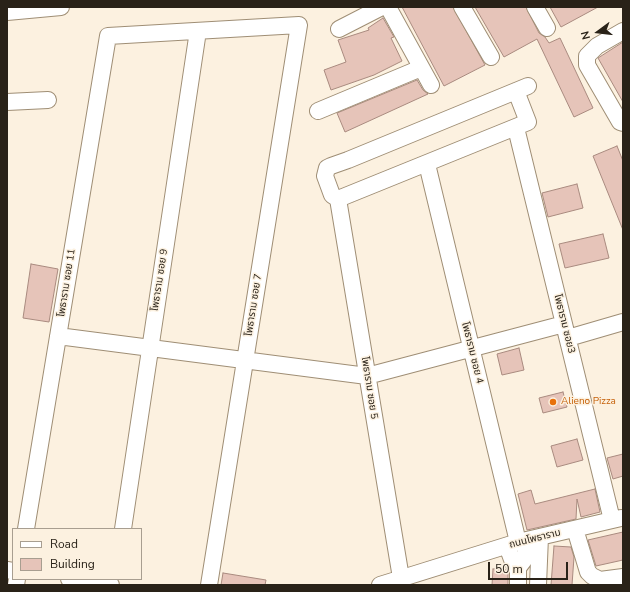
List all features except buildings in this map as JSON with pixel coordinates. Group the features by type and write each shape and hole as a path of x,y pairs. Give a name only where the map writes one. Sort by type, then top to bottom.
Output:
{"street":[{"path":"7,12 61,7"},
{"path":"339,29 382,7"},
{"path":"388,7 431,85"},
{"path":"462,7 491,57"},
{"path":"535,7 547,28"},
{"name":"โพธาราม ซอย 7","path":"198,31 299,25 209,585"},
{"name":"โพธาราม ซอย 11","path":"26,528 108,36 198,31"},
{"name":"โพธาราม ซอย 9","path":"123,528 198,31"},
{"path":"623,31 597,46 587,56 587,65 620,122 623,123"},
{"path":"318,111 421,68"},
{"path":"522,89 528,122 516,128 338,199 332,195 325,176 327,168 331,166 522,89"},
{"path":"7,102 48,100"},
{"name":"โพธาราม ซอย3","path":"516,128 566,331 618,519"},
{"name":"โพธาราม ซอย 4","path":"427,164 471,349 522,541"},
{"name":"โพธาราม ซอย 5","path":"338,199 401,578"},
{"path":"58,336 367,376 471,349 623,322"},
{"name":"ถนนโพธาราม","path":"380,585 522,541 618,519"},
{"path":"575,529 588,572 592,576 600,580 623,577"},
{"path":"518,585 518,568 524,560 526,551 522,541"},
{"path":"522,541 538,585"},
{"path":"76,580 111,585"}],"place":[{"name":"Alieno Pizza","path":"553,402"}]}
